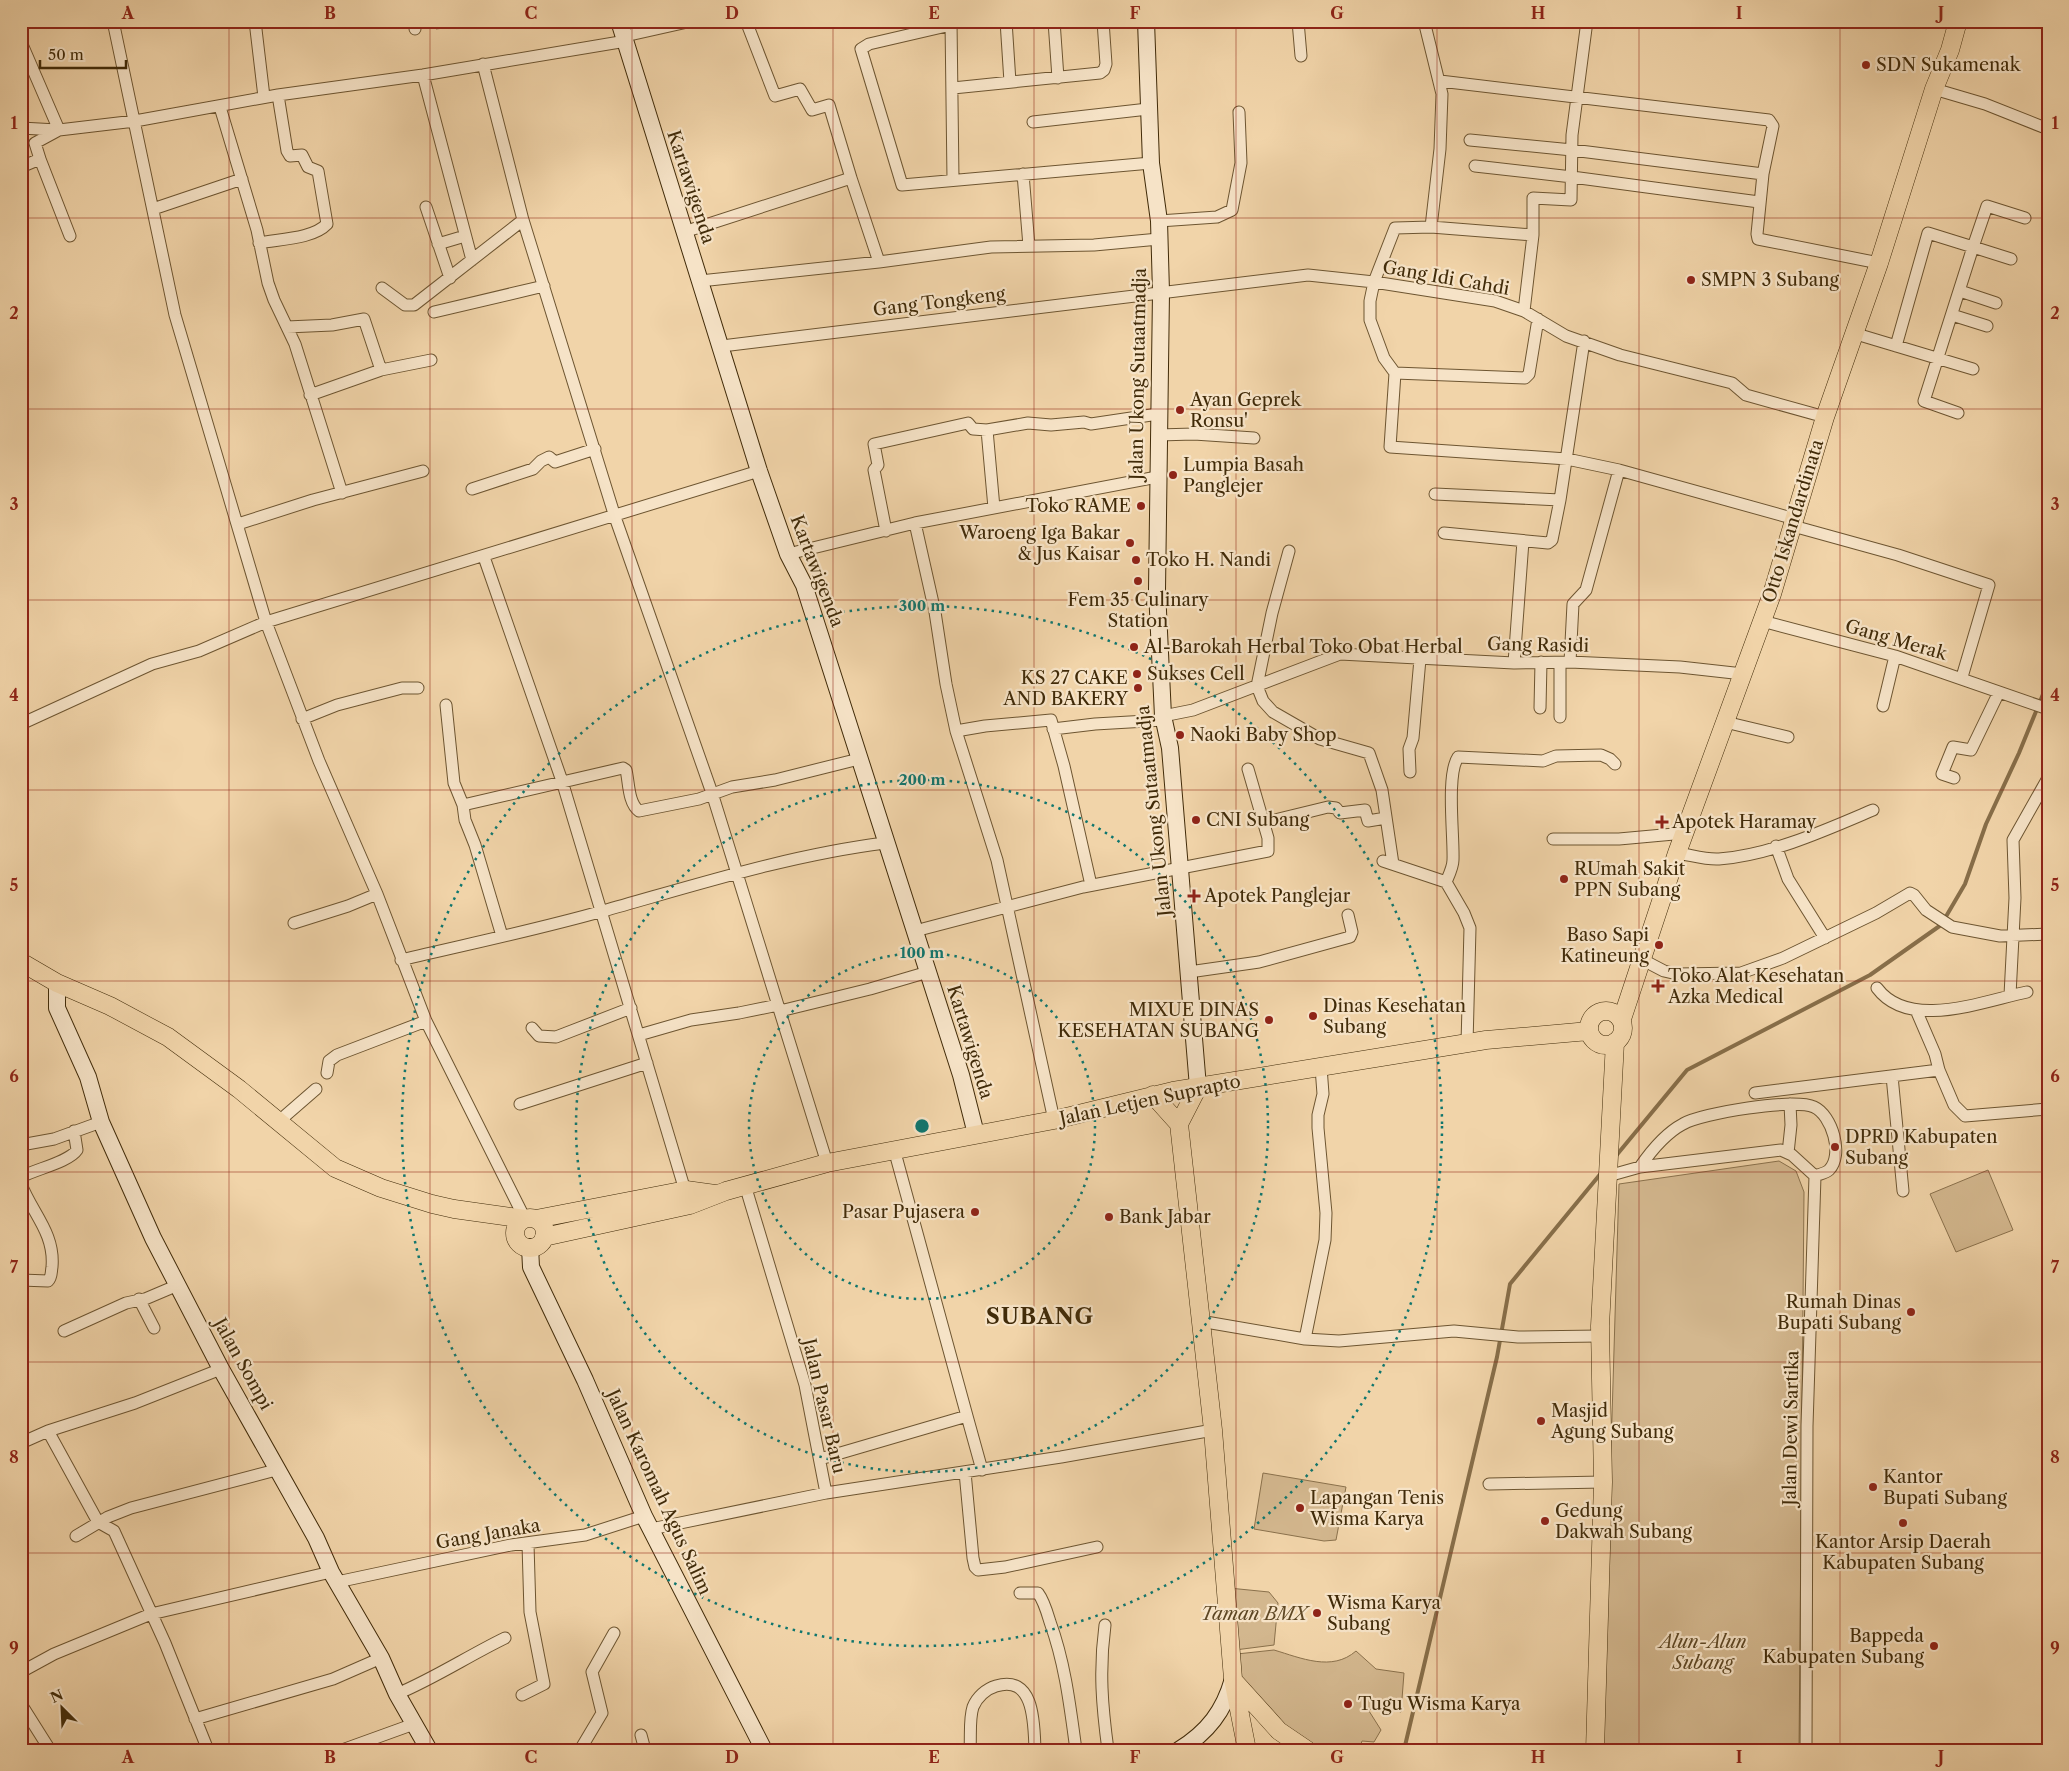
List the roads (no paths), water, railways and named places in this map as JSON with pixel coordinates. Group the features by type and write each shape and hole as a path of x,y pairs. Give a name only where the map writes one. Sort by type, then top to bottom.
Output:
{"main road":[{"name":"Otto Iskandardinata","path":"1622,1019 1677,853 1762,621 1794,522 1825,416 1879,263 1955,22"},
{"path":"21,962 57,995 110,1006 168,1037 239,1089 335,1168 382,1188 424,1201 473,1212 530,1241"},
{"path":"1595,1750 1603,1482 1600,1336 1615,1042 1624,1030 1622,1019 1608,1010 1597,1012 1590,1020 1589,1031 1591,1037 1599,1044 1605,1045 1615,1042"},
{"name":"Jalan Letjen Suprapto","path":"473,1212 530,1219 716,1194 827,1163 1054,1120 1153,1095 1467,1044 1589,1031"},
{"path":"1198,1087 1179,1124 1213,1430 1233,1679 1247,1750"},
{"path":"1153,1095 1179,1124"},
{"name":"Jalan Letjen Suprapto","path":"530,1241 688,1198"},
{"path":"530,1219 544,1228 530,1241 518,1224 530,1219"},
{"path":"1233,1679 1279,1731 1307,1750"}],"street":[{"path":"113,21 175,316 266,622 302,719 377,894 426,1021 530,1219"},
{"path":"255,21 264,97"},
{"path":"21,128 59,130 135,121 220,107 264,97 423,75 483,64 623,33 692,21"},
{"path":"746,21 776,97 800,89 812,110 829,105 879,262"},
{"path":"1006,21 1010,82"},
{"path":"1054,21 1058,78"},
{"path":"952,88 1100,73 1104,70 1102,21"},
{"name":"Jalan Ukong Sutaatmadja","path":"1146,21 1148,109 1151,163 1159,221 1161,292 1157,477 1158,590 1163,718 1170,748 1198,1087"},
{"path":"1298,21 1301,56"},
{"path":"1424,21 1440,81 1440,149 1431,228"},
{"path":"1524,311 1533,235 1533,198 1571,200 1576,97 1587,21"},
{"path":"954,180 951,23 869,44 861,49 902,185 1151,163"},
{"name":"Kartawigenda","path":"623,33 642,101 722,346 759,471 788,554 804,585 885,843 961,1075 976,1134"},
{"path":"21,42 59,130"},
{"path":"483,64 524,220 615,517 712,793 827,1163"},
{"path":"423,75 472,260"},
{"path":"1440,81 1768,120 1773,126 1759,202 1758,238 1764,241 1879,263"},
{"path":"1934,89 1985,104 2048,129"},
{"path":"259,243 322,230 327,224 318,170 308,168 302,155 290,156 287,151 278,95"},
{"path":"220,107 242,179 274,300 288,327 342,493"},
{"path":"1033,122 1148,109"},
{"path":"1159,221 1217,217 1232,210 1240,163 1239,112"},
{"path":"59,130 34,143 70,236"},
{"path":"1470,140 1572,150 1763,174"},
{"path":"21,166 40,159"},
{"path":"1475,166 1759,202"},
{"path":"1023,174 1029,246"},
{"path":"684,232 851,178"},
{"path":"152,209 242,179"},
{"path":"1958,413 1924,401 1973,247 1987,206 2024,218"},
{"path":"426,207 450,278"},
{"path":"382,288 405,306 419,302 524,220"},
{"path":"1533,235 1396,227 1374,282 1370,301 1370,320 1384,358 1395,373 1390,447 1567,459 1619,470 1794,522 1989,585 1962,677"},
{"path":"1896,346 1928,233 2011,259"},
{"path":"438,244 465,236"},
{"path":"700,281 879,262 991,246 1094,245 1159,239"},
{"name":"Gang Idi Cahdi","path":"1161,292 1308,275 1374,282 1495,301 1524,311 1566,336 1620,355 1732,383 1746,395 1825,416"},
{"path":"434,312 544,286"},
{"path":"1960,291 1996,303"},
{"name":"Gang Tongkeng","path":"722,346 1161,292"},
{"path":"1952,315 1987,326"},
{"path":"288,327 332,325 364,319 381,370"},
{"path":"1395,373 1522,379 1530,374 1538,319"},
{"path":"1853,333 1973,369"},
{"path":"1444,533 1523,542 1551,541 1567,459 1584,341"},
{"path":"310,395 381,370 430,360"},
{"path":"886,531 874,470 878,465 874,444 968,423 973,429 987,430 1028,423 1051,425 1084,422 1091,424 1158,414"},
{"path":"987,430 994,508"},
{"path":"1158,435 1194,434 1254,438"},
{"path":"472,489 533,469 541,461 549,457 555,462 595,449"},
{"path":"1560,717 1573,604 1586,590 1619,470"},
{"path":"238,524 423,471"},
{"path":"21,724 152,664 199,651 266,622 615,517 759,471"},
{"path":"788,554 915,523 1157,477"},
{"path":"1435,494 1560,500"},
{"path":"915,523 935,612 946,684 956,732 997,860 1054,1120"},
{"path":"1514,663 1523,542"},
{"path":"1289,551 1272,614 1257,686 1263,701 1273,712 1320,738 1366,750 1372,758 1382,790 1386,818 1388,863 1446,882 1464,913 1470,928 1467,1044"},
{"path":"484,556 562,781 688,1198"},
{"name":"Gang Merak","path":"1762,621 1895,656 1962,677 2048,709"},
{"name":"Gang Rasidi","path":"1053,729 1163,718 1193,710 1340,654 1514,663 1565,662 1680,667 1743,674"},
{"path":"1883,706 1895,656"},
{"path":"1410,772 1409,749 1412,738 1420,658"},
{"path":"1540,708 1541,662"},
{"path":"302,719 337,705 402,688 418,688"},
{"path":"1954,778 1942,774 1953,748 1971,750 2000,692"},
{"path":"446,705 454,783 463,805 465,820 475,845 502,936"},
{"path":"956,732 985,726 1051,720 1064,766 1091,885"},
{"path":"1725,722 1788,737"},
{"path":"1446,882 1453,862 1453,781 1455,762 1458,757 1542,761 1556,756 1601,756 1610,759 1615,764"},
{"path":"463,805 623,768 626,770 629,780 632,800 639,811 699,799 712,793 859,758"},
{"path":"915,931 1091,885 1268,851 1268,838 1248,769"},
{"path":"2010,995 2014,898 2013,840 2048,778"},
{"path":"1263,823 1328,807 1336,808 1340,812 1365,810 1368,820 1386,818"},
{"path":"1677,853 1719,859 1817,834 1873,810"},
{"path":"1553,839 1619,839 1685,833"},
{"path":"401,960 602,912 737,872 858,846 885,843"},
{"path":"1776,846 1788,879 1825,938"},
{"path":"1641,959 1664,971 1677,974 1728,975 1741,973 1783,958 1876,913 1910,893 1914,894 1926,910 1952,928 2000,936 2048,934"},
{"path":"294,923 348,906 377,894"},
{"path":"1189,972 1259,962 1350,937 1352,932 1348,915"},
{"path":"639,1035 692,1020 779,1008 870,989 928,972"},
{"path":"1877,988 1882,995 1902,1008 1931,1011 1971,1005 2027,992"},
{"name":"Jalan Sompi","path":"57,995 88,1077 101,1122 153,1238 221,1369 243,1404 276,1470 316,1538 334,1577 381,1658 397,1694 429,1750"},
{"path":"532,1028 539,1036 556,1037 631,1008"},
{"path":"1916,1010 1954,1105 1965,1116 2048,1108"},
{"path":"327,1073 329,1061 337,1054 426,1021"},
{"path":"520,1104 647,1063"},
{"path":"1305,1339 1325,1240 1326,1213 1318,1128 1318,1115 1323,1094 1321,1067"},
{"path":"1755,1093 1939,1070"},
{"path":"1892,1076 1903,1191"},
{"path":"278,1122 316,1089"},
{"path":"1788,1152 1791,1125 1790,1104"},
{"path":"1608,1176 1640,1167 1782,1150 1788,1152 1816,1176 1828,1170 1833,1163 1835,1154 1832,1126 1824,1113 1813,1106 1790,1104 1710,1113 1682,1124 1651,1151 1640,1167"},
{"path":"21,1145 54,1139 101,1122"},
{"path":"21,1177 39,1168 69,1159 74,1155 77,1150 74,1132"},
{"path":"894,1149 982,1470"},
{"name":"Jalan Dewi Sartika","path":"1806,1750 1807,1426 1816,1176"},
{"path":"21,1184 46,1229 53,1255 49,1280 21,1280"},
{"name":"Jalan Pasar Baru","path":"647,1522 826,1493 805,1385 745,1185"},
{"name":"Jalan Karomah Agus Salim","path":"530,1241 531,1267 647,1522 764,1750"},
{"path":"64,1332 139,1299 145,1299 178,1285"},
{"path":"139,1299 154,1328"},
{"path":"1200,1321 1305,1339 1339,1341 1454,1332 1518,1337 1600,1336"},
{"path":"21,1442 48,1431 135,1403 221,1369"},
{"path":"820,1459 967,1416"},
{"path":"826,1493 982,1470 1213,1430"},
{"path":"48,1431 98,1522 114,1532 151,1614 208,1750"},
{"path":"76,1536 98,1522 152,1502 214,1488 276,1470"},
{"path":"965,1472 973,1558 975,1567 978,1570 1005,1567 1097,1547"},
{"path":"1490,1484 1603,1482"},
{"name":"Gang Janaka","path":"21,1672 54,1654 151,1614 334,1577 511,1545 585,1535 647,1522"},
{"path":"522,1696 544,1684 531,1619 528,1544"},
{"path":"1020,1593 1038,1593 1044,1604 1057,1641 1066,1679 1076,1750"},
{"path":"1105,1626 1101,1659 1101,1690 1108,1750"},
{"path":"580,1750 602,1713 592,1672 614,1633"},
{"path":"397,1694 431,1680 472,1654 505,1638"},
{"path":"195,1719 333,1679 381,1658"},
{"path":"1179,1750 1194,1741 1222,1712 1233,1679"},
{"path":"970,1750 974,1706 984,1692 1002,1685 1018,1688 1029,1701 1033,1711 1035,1750"},
{"path":"21,1704 50,1750"},
{"path":"342,1750 414,1724"},
{"path":"641,1735 645,1750"}],"waterway":[{"path":"1615,1157 1687,1070 1870,975 1941,925 1965,884 1986,824 2019,753 2048,682"},
{"path":"1404,1750 1497,1357 1510,1284 1602,1172"}],"place":[{"name":"SDN Sukamenak","path":"1866,65"},
{"name":"SMPN 3 Subang","path":"1691,280"},
{"name":"Ayan Geprek Ronsu'","path":"1180,410"},
{"name":"Lumpia Basah Panglejer","path":"1173,475"},
{"name":"Toko RAME","path":"1141,506"},
{"name":"Waroeng Iga Bakar & Jus Kaisar","path":"1130,543"},
{"name":"Toko H. Nandi","path":"1136,560"},
{"name":"Fem 35 Culinary Station","path":"1138,581"},
{"name":"Al-Barokah Herbal Toko Obat Herbal","path":"1134,647"},
{"name":"Sukses Cell","path":"1137,674"},
{"name":"KS 27 CAKE AND BAKERY","path":"1138,688"},
{"name":"Naoki Baby Shop","path":"1180,735"},
{"name":"CNI Subang","path":"1196,820"},
{"name":"Apotek Haramay","path":"1662,822"},
{"name":"RUmah Sakit PPN Subang","path":"1564,879"},
{"name":"Apotek Panglejar","path":"1194,896"},
{"name":"Baso Sapi Katineung","path":"1659,945"},
{"name":"Toko Alat Kesehatan Azka Medical","path":"1658,986"},
{"name":"Dinas Kesehatan Subang","path":"1313,1016"},
{"name":"MIXUE DINAS KESEHATAN SUBANG","path":"1269,1020"},
{"name":"DPRD Kabupaten Subang","path":"1835,1147"},
{"name":"Pasar Pujasera","path":"975,1212"},
{"name":"Bank Jabar","path":"1109,1217"},
{"name":"Rumah Dinas Bupati Subang","path":"1911,1312"},
{"name":"Masjid Agung Subang","path":"1541,1421"},
{"name":"Kantor Bupati Subang","path":"1873,1487"},
{"name":"Lapangan Tenis Wisma Karya","path":"1300,1508"},
{"name":"Gedung Dakwah Subang","path":"1545,1521"},
{"name":"Kantor Arsip Daerah Kabupaten Subang","path":"1903,1523"},
{"name":"Wisma Karya Subang","path":"1317,1613"},
{"name":"Bappeda Kabupaten Subang","path":"1934,1646"},
{"name":"Tugu Wisma Karya","path":"1348,1704"}],"district":[{"name":"SUBANG","path":"1040,1316"}],"park label":[{"name":"Taman BMX","path":"1254,1614"},
{"name":"Alun-Alun Subang","path":"1703,1652"}]}
